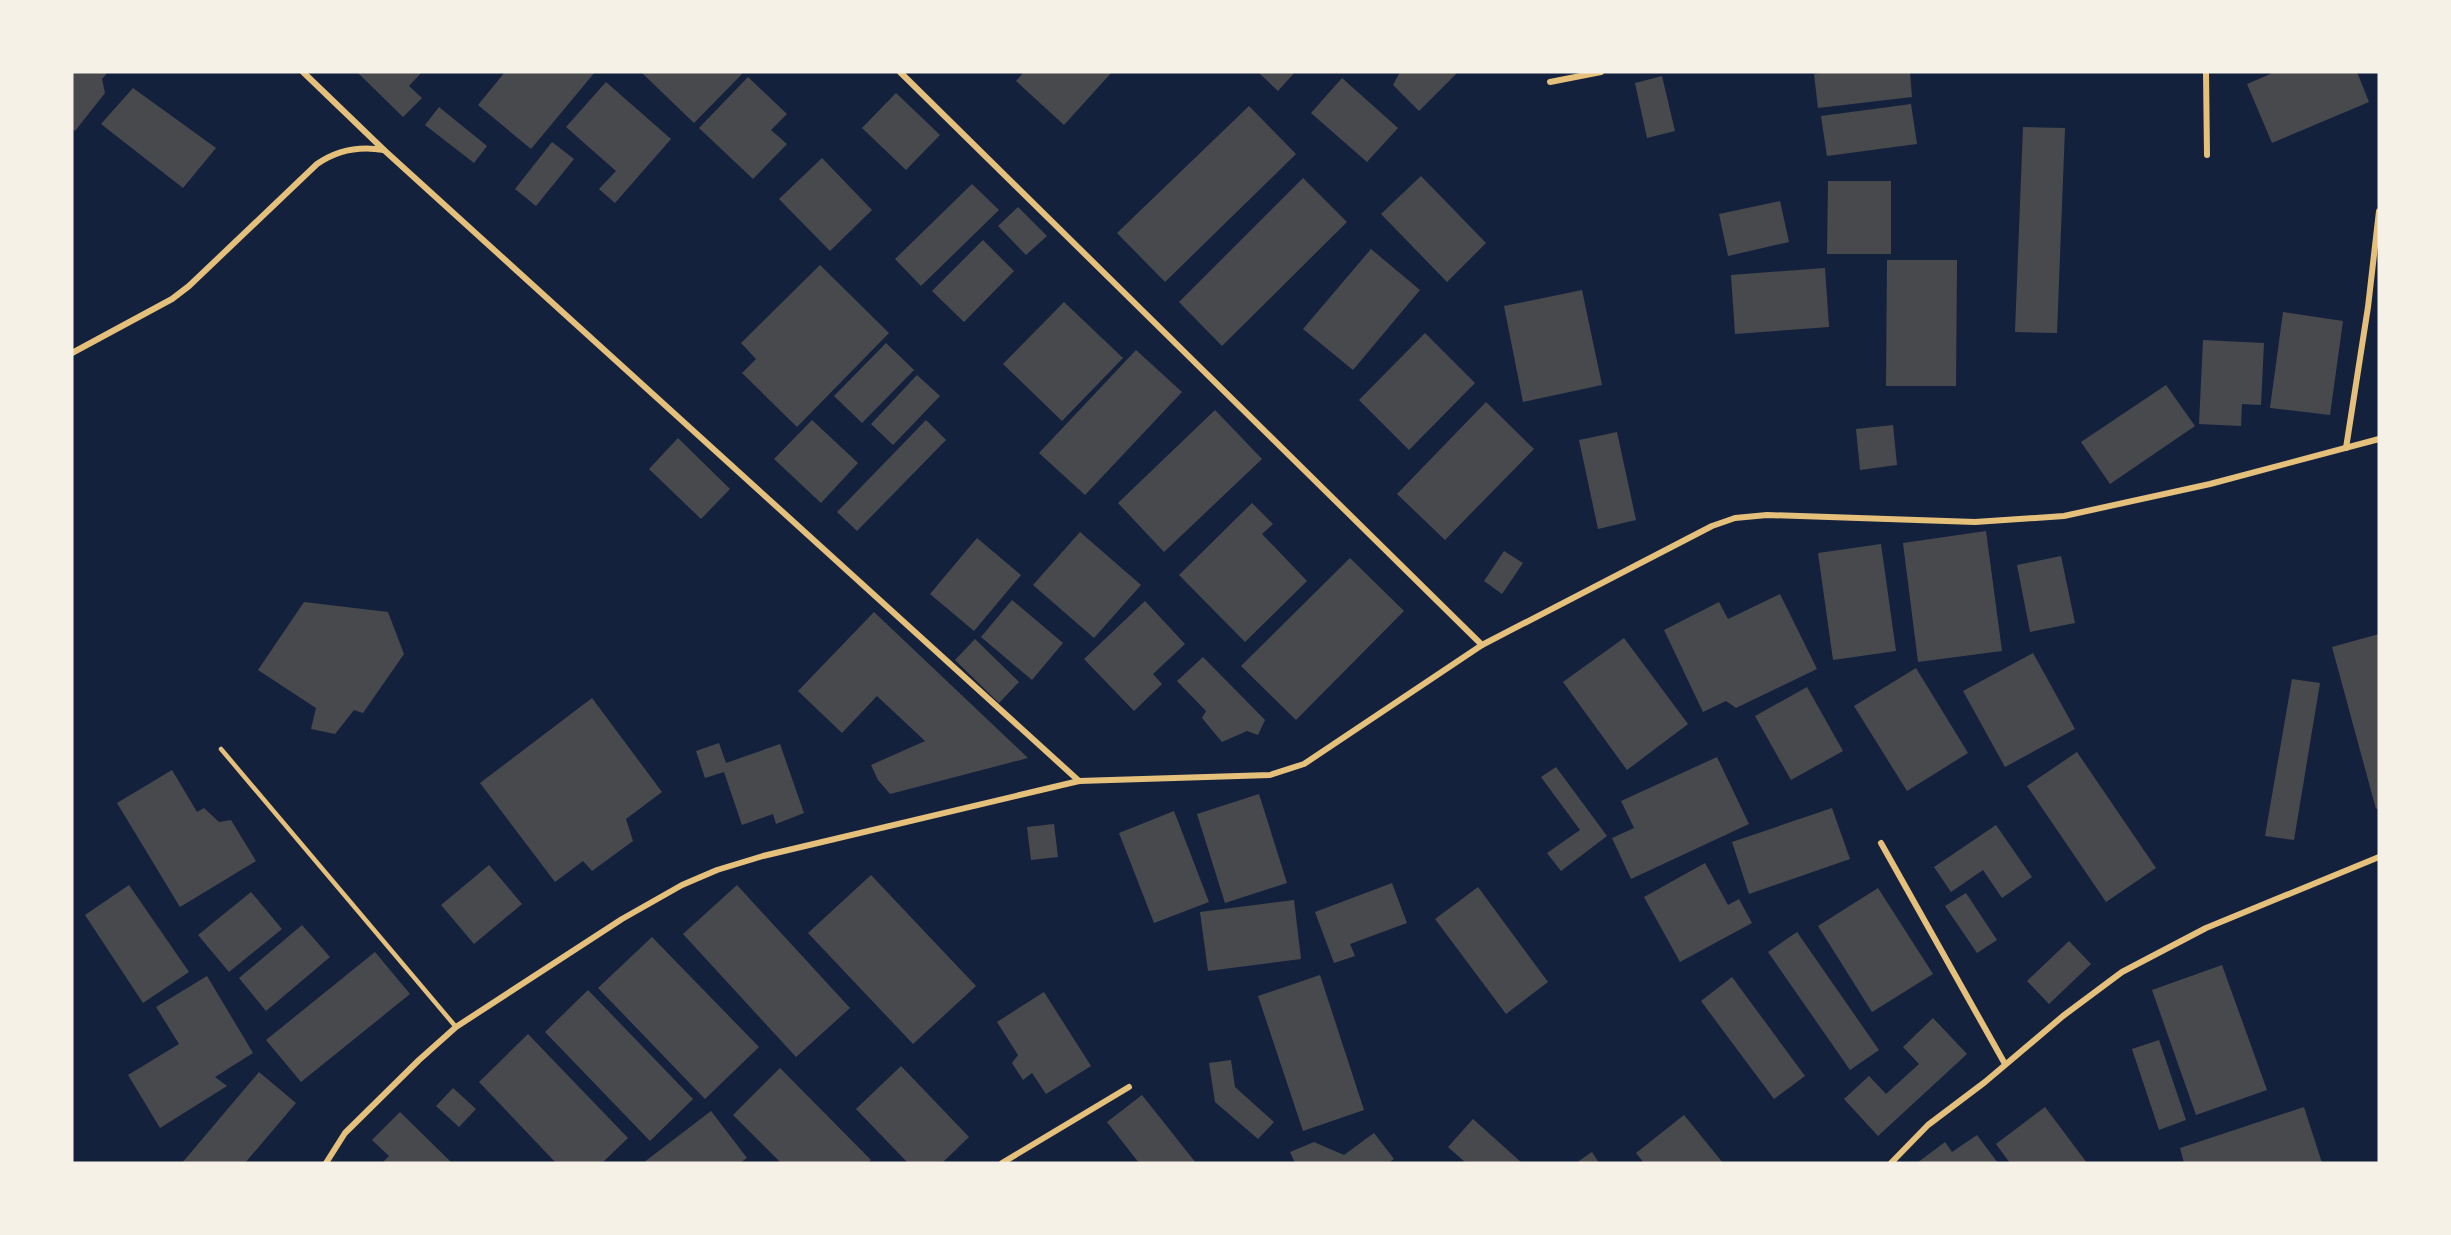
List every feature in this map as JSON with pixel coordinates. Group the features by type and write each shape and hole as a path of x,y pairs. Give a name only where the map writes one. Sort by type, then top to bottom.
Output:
{"street":[{"path":"303,72 384,150 1079,781"},
{"path":"900,72 1482,645"},
{"path":"1550,82 1601,72"},
{"path":"2206,72 2207,155"},
{"path":"72,353 172,299 189,286 328,156 370,148 384,150"},
{"path":"2346,448 2368,307 2379,211"},
{"path":"326,1163 345,1133 418,1060 456,1027 622,919 682,885 717,870 763,856 1079,781 1270,775 1286,772 1304,764 1482,645 1712,526 1735,518 1767,515 1975,522 2064,516 2210,484 2379,439"},
{"path":"1881,843 2005,1064"},
{"path":"1891,1163 1928,1125 2063,1016 2122,972 2206,928 2379,857"},
{"path":"1002,1163 1129,1087"}],"lane":[{"path":"220,749 456,1027"}],"building":[{"path":"72,72 108,72 102,79 105,93 75,131 72,129"},
{"path":"357,72 422,72 409,86 422,98 403,117"},
{"path":"505,72 595,72 531,149 478,105"},
{"path":"641,72 740,72 742,74 694,123"},
{"path":"1024,72 1112,72 1064,125 1016,81"},
{"path":"1258,72 1295,72 1278,91"},
{"path":"1400,72 1458,72 1419,111 1393,85"},
{"path":"1910,72 1912,97 1818,108 1814,74"},
{"path":"2275,72 2357,72 2369,102 2272,143 2247,84"},
{"path":"1662,76 1675,131 1647,138 1635,83"},
{"path":"748,77 787,114 771,130 787,144 753,179 699,128"},
{"path":"1342,78 1398,128 1367,162 1311,113"},
{"path":"606,82 671,139 615,203 599,189 616,171 566,127"},
{"path":"133,88 216,148 183,188 101,124"},
{"path":"896,93 940,135 906,170 862,128"},
{"path":"1911,104 1917,144 1827,156 1821,116"},
{"path":"1249,106 1296,154 1165,282 1117,233"},
{"path":"439,107 487,146 474,163 425,125"},
{"path":"2023,127 2065,128 2057,333 2015,332"},
{"path":"552,142 574,159 536,206 515,189"},
{"path":"822,158 872,210 830,251 779,199"},
{"path":"1421,176 1486,243 1447,282 1381,214"},
{"path":"1303,178 1347,222 1222,346 1179,302"},
{"path":"1828,181 1891,181 1891,254 1827,254"},
{"path":"972,184 999,210 921,286 895,259"},
{"path":"1780,201 1789,242 1728,256 1719,214"},
{"path":"1018,207 1047,236 1026,255 998,226"},
{"path":"983,240 1014,271 964,322 932,291"},
{"path":"1371,249 1420,290 1353,370 1303,329"},
{"path":"1887,260 1957,260 1956,386 1886,386"},
{"path":"820,265 889,333 797,427 742,373 756,359 741,343"},
{"path":"1825,268 1829,327 1735,334 1731,275"},
{"path":"1582,290 1602,385 1523,402 1504,306"},
{"path":"1064,302 1123,358 1062,421 1003,364"},
{"path":"2283,312 2343,321 2330,415 2270,408"},
{"path":"1425,333 1475,383 1409,450 1359,400"},
{"path":"2203,340 2264,343 2261,405 2242,404 2241,426 2199,424"},
{"path":"886,343 914,370 862,423 834,396"},
{"path":"1136,350 1182,392 1085,495 1039,453"},
{"path":"917,375 940,396 893,445 871,424"},
{"path":"2166,385 2195,426 2110,484 2081,442"},
{"path":"1486,402 1534,449 1445,540 1397,494"},
{"path":"1215,410 1262,459 1164,552 1118,503"},
{"path":"812,420 858,463 821,503 774,459"},
{"path":"926,420 946,440 857,531 837,512"},
{"path":"1893,425 1897,465 1860,470 1856,429"},
{"path":"1617,432 1636,520 1598,529 1579,440"},
{"path":"678,438 730,489 701,519 649,469"},
{"path":"1252,503 1273,524 1262,534 1307,581 1245,642 1179,575"},
{"path":"1986,531 2002,651 1918,662 1903,543"},
{"path":"1080,532 1141,585 1094,638 1033,585"},
{"path":"977,538 1021,575 974,631 930,594"},
{"path":"1881,544 1896,651 1833,660 1818,553"},
{"path":"1504,551 1523,563 1502,594 1484,581"},
{"path":"2061,556 2075,623 2030,632 2017,565"},
{"path":"1350,558 1404,611 1296,720 1241,666"},
{"path":"1780,594 1817,669 1736,708 1726,701 1703,712 1664,630 1719,602 1728,619"},
{"path":"1012,600 1063,643 1032,680 981,637"},
{"path":"1145,601 1185,644 1153,674 1162,684 1134,711 1084,659"},
{"path":"304,602 388,612 404,654 363,713 354,710 335,734 311,729 316,708 258,670"},
{"path":"874,612 1028,758 890,794 878,780 871,765 925,741 877,696 842,733 798,691"},
{"path":"2379,634 2379,808 2376,809 2332,647"},
{"path":"1624,638 1688,724 1627,770 1563,682"},
{"path":"975,639 1019,682 999,703 955,660"},
{"path":"2033,653 2075,729 2005,767 1963,691"},
{"path":"1203,657 1265,720 1258,735 1247,731 1222,742 1202,718 1206,711 1177,681"},
{"path":"1916,668 1968,753 1907,791 1854,706"},
{"path":"2292,679 2320,683 2294,840 2265,836"},
{"path":"1807,687 1843,751 1791,780 1755,716"},
{"path":"592,698 662,792 626,819 633,841 592,871 583,861 555,882 480,783"},
{"path":"719,743 726,763 780,744 804,813 776,824 773,814 742,825 724,772 705,778 696,751"},
{"path":"2077,752 2156,868 2106,902 2027,786"},
{"path":"1717,757 1749,824 1631,879 1612,838 1634,828 1621,801"},
{"path":"1556,767 1607,836 1561,871 1547,853 1580,830 1541,777"},
{"path":"172,770 197,812 204,808 219,822 231,820 256,861 180,907 117,803"},
{"path":"1259,794 1287,883 1225,903 1197,814"},
{"path":"1832,808 1850,859 1749,894 1732,842"},
{"path":"1174,811 1209,902 1154,923 1119,833"},
{"path":"1054,824 1058,857 1031,860 1027,827"},
{"path":"1996,825 2032,877 2002,898 1983,870 1951,892 1934,867"},
{"path":"1705,863 1728,905 1739,899 1752,923 1680,962 1644,897"},
{"path":"489,865 522,904 474,944 441,905"},
{"path":"871,875 976,986 913,1044 808,933"},
{"path":"1392,883 1407,923 1350,944 1355,956 1334,963 1315,912"},
{"path":"129,885 189,972 143,1003 85,915"},
{"path":"737,885 850,1008 796,1057 683,934"},
{"path":"1478,887 1548,982 1506,1014 1435,919"},
{"path":"1878,888 1933,974 1872,1012 1818,926"},
{"path":"251,892 282,929 229,972 198,935"},
{"path":"1966,893 1997,940 1977,953 1945,906"},
{"path":"1294,900 1301,959 1208,971 1200,912"},
{"path":"302,925 330,957 266,1011 239,978"},
{"path":"1797,932 1879,1050 1850,1070 1768,952"},
{"path":"652,937 759,1047 705,1099 598,988"},
{"path":"2069,941 2091,964 2049,1004 2027,981"},
{"path":"375,952 410,994 301,1082 266,1040"},
{"path":"2222,965 2267,1090 2196,1115 2152,990"},
{"path":"1320,975 1364,1110 1303,1131 1258,996"},
{"path":"207,976 253,1053 215,1077 227,1086 160,1128 128,1075 179,1044 156,1007"},
{"path":"1732,977 1805,1076 1774,1099 1701,1001"},
{"path":"588,990 693,1099 650,1141 545,1032"},
{"path":"1044,992 1091,1066 1046,1094 1032,1073 1023,1080 1012,1063 1018,1055 997,1022"},
{"path":"1933,1018 1967,1054 1878,1136 1844,1099 1869,1076 1886,1094 1919,1064 1903,1047"},
{"path":"528,1034 628,1138 602,1163 556,1163 479,1082"},
{"path":"2159,1040 2186,1120 2159,1130 2132,1049"},
{"path":"1231,1060 1235,1087 1274,1122 1258,1139 1215,1102 1209,1063"},
{"path":"901,1066 969,1137 942,1163 908,1163 856,1109"},
{"path":"780,1068 871,1160 868,1163 781,1163 733,1115"},
{"path":"259,1072 296,1103 245,1163 182,1163"},
{"path":"453,1088 476,1109 459,1127 436,1106"},
{"path":"1142,1095 1196,1163 1139,1163 1107,1122"},
{"path":"2045,1107 2087,1163 2010,1163 1996,1144"},
{"path":"2304,1107 2322,1163 2184,1163 2180,1148"},
{"path":"711,1111 747,1158 740,1163 643,1163"},
{"path":"400,1112 452,1163 382,1163 389,1156 372,1140"},
{"path":"1684,1115 1723,1163 1644,1163 1636,1153"},
{"path":"1473,1119 1522,1163 1466,1163 1448,1147"},
{"path":"1374,1133 1394,1159 1388,1163 1295,1163 1290,1152 1314,1142 1344,1155"},
{"path":"1977,1135 1998,1163 1917,1163 1945,1142 1952,1152"},
{"path":"1592,1152 1599,1163 1576,1163"}]}
